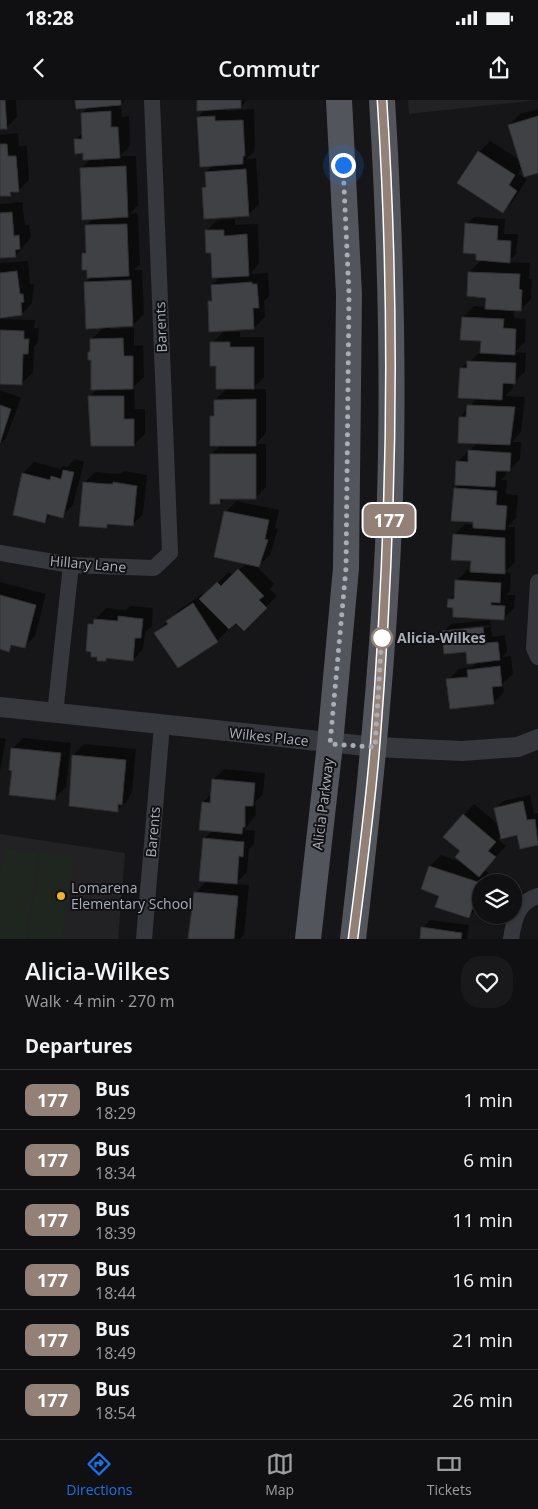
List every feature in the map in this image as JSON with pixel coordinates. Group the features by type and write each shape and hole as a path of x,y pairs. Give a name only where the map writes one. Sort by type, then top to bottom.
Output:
{"main road":[{"name":"Alicia Parkway","path":"308,939 330,744 346,568 349,294 339,100"},
{"path":"353,939 375,747 390,497 391,293 382,100"}],"street":[{"name":"Barents","path":"152,100 170,553"},
{"name":"Hillary Lane","path":"0,552 71,565 154,568 170,553"},
{"path":"55,714 71,565"},
{"path":"538,582 534,648 538,657"},
{"name":"Wilkes Place","path":"0,707 330,744 375,747 462,751 518,746 538,739"},
{"name":"Barents","path":"144,939 162,725"},
{"path":"512,939 514,916 531,898 538,896"}],"shaded area":[{"path":"408,100 538,100 409,114"},
{"name":"Lomarena Elementary School","path":"0,834 125,853 118,939 0,939"},
{"path":"4,848 38,853 26,939 0,939 0,878"},
{"path":"40,853 74,857 62,939 28,939"}],"building":[{"path":"0,100 5,100 7,129 0,129"},
{"path":"75,100 121,100 121,105 76,109"},
{"path":"197,100 241,100 241,108 197,111"},
{"path":"111,111 111,127 118,127 120,158 83,160 83,153 75,154 74,139 82,139 81,113"},
{"path":"215,116 215,121 243,120 245,156 243,156 243,164 200,167 197,117"},
{"path":"538,116 538,173 524,177 508,125"},
{"path":"0,144 7,144 8,156 16,156 19,192 10,192 11,196 0,196"},
{"path":"478,151 515,175 509,185 517,191 503,213 457,183"},
{"path":"126,166 128,217 82,220 80,168"},
{"path":"246,169 249,216 204,219 202,188 206,187 205,172"},
{"path":"12,212 14,236 19,235 20,249 15,250 16,257 0,258 0,213"},
{"path":"465,223 498,226 497,240 511,241 510,263 476,260 476,254 463,253"},
{"path":"127,224 129,276 87,278 87,270 82,270 82,253 86,253 85,225"},
{"path":"205,230 224,230 224,236 247,234 249,276 212,278 211,253 206,253"},
{"path":"17,271 20,294 23,294 24,302 21,303 22,315 0,318 0,273"},
{"path":"468,272 520,274 519,289 522,290 521,311 485,309 486,298 467,296"},
{"path":"131,280 133,326 86,329 84,282"},
{"path":"252,282 252,284 257,284 259,308 253,308 254,329 209,332 208,301 212,301 211,285"},
{"path":"462,317 504,319 503,328 516,329 515,355 480,353 481,341 460,340"},
{"path":"0,330 24,331 24,339 29,339 28,354 23,354 22,385 0,384"},
{"path":"123,338 124,356 133,356 133,389 91,390 91,360 88,360 90,339"},
{"path":"210,342 230,342 230,347 254,347 254,389 216,389 216,366 210,366"},
{"path":"467,361 516,363 515,384 503,383 502,400 458,398 460,368 467,368"},
{"path":"88,396 124,396 124,419 134,419 134,446 91,446"},
{"path":"256,399 256,446 210,446 210,416 214,416 214,400"},
{"path":"0,405 11,409 0,443"},
{"path":"467,405 515,407 510,445 458,443 459,417 466,417"},
{"path":"468,450 511,453 510,471 496,471 495,487 455,485 456,461 468,462"},
{"path":"210,454 256,454 256,499 220,499 220,504 210,504"},
{"path":"63,470 74,472 63,518 47,514 45,523 13,515 22,473 50,480 51,476 61,479"},
{"path":"83,482 113,484 113,482 137,486 133,526 107,524 107,528 79,526"},
{"path":"454,488 497,491 496,505 507,506 505,530 473,528 473,522 451,521"},
{"path":"224,511 269,520 265,539 268,540 259,567 214,557"},
{"path":"453,534 505,538 505,574 470,572 471,561 451,560"},
{"path":"238,569 264,596 259,600 267,608 244,631 236,623 229,629 199,599 217,582 221,586"},
{"path":"455,580 501,583 500,603 491,602 491,605 505,606 504,620 453,617 453,608 447,607 448,599 454,599"},
{"path":"0,595 36,605 25,648 11,645 9,652 0,649"},
{"path":"193,603 218,642 178,668 154,633 168,624 166,621"},
{"path":"118,616 143,619 141,638 135,638 133,661 106,658 106,661 97,661 97,657 91,657 91,652 86,651 88,624 93,624 94,619 118,621"},
{"path":"483,627 485,643 498,642 500,660 467,664 466,652 444,654 442,631"},
{"path":"500,666 502,686 492,687 494,704 450,709 446,679 468,677 467,670"},
{"path":"11,748 61,753 55,800 9,795 12,771 9,770"},
{"path":"72,755 126,760 122,805 118,804 118,812 69,806"},
{"path":"212,779 255,783 253,806 245,806 245,827 243,827 242,834 199,830 202,802 210,803"},
{"path":"523,801 527,820 535,819 538,845 520,849 517,835 501,839 494,808"},
{"path":"463,814 496,842 488,851 496,857 482,874 475,874 455,857 460,851 443,837"},
{"path":"203,838 244,842 243,857 239,856 237,884 199,881"},
{"path":"429,866 472,880 472,910 469,918 435,907 439,896 421,889"},
{"path":"194,892 238,896 234,939 188,939"},
{"path":"421,927 462,933 461,939 420,939"}],"bus line":[{"name":"177","path":"353,939 375,747 390,497 391,293 382,100"}],"place":[{"name":"Alicia-Wilkes","path":"382,638"},
{"name":"Lomarena Elementary School","path":"61,896"}],"route":[{"path":"343,165 349,294 346,568 330,744 375,747 382,632 382,638"}]}
